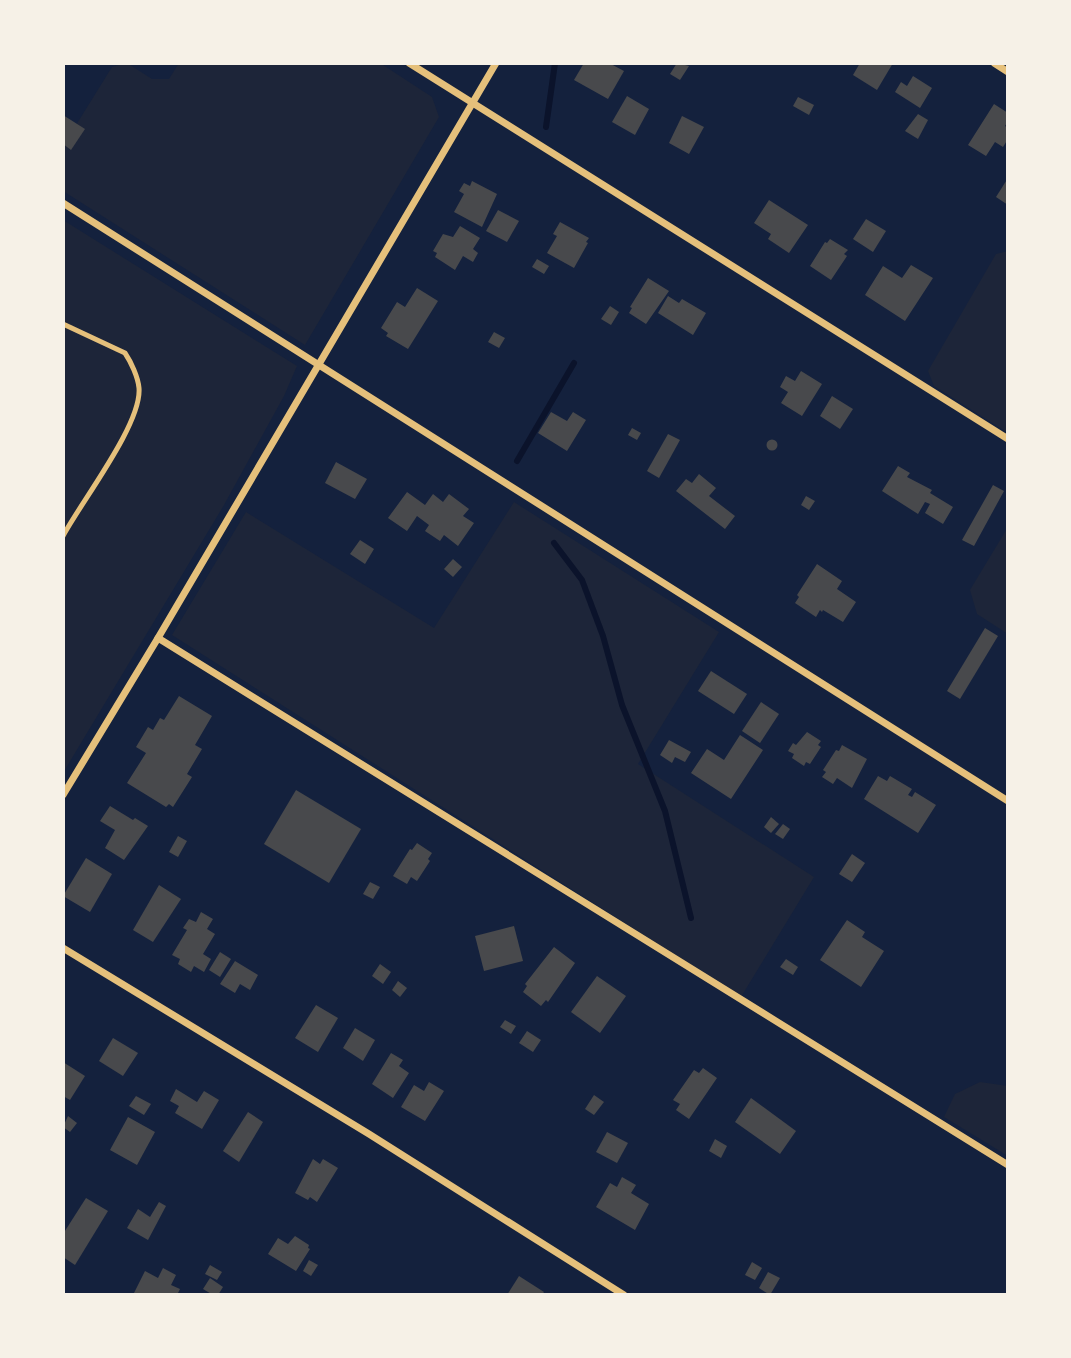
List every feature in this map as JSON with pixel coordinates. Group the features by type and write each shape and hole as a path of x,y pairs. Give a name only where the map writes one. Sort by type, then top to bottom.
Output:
{"street":[{"path":"409,63 1008,439"},
{"path":"63,795 496,63"},
{"path":"994,63 1008,72"},
{"path":"63,203 1008,801"},
{"path":"158,638 1008,1165"},
{"path":"63,948 369,1134 624,1295"}],"lane":[{"path":"63,324 125,354 139,387 138,404 113,457 63,536"}],"shaded area":[{"path":"127,63 152,79 169,79 179,63 380,63 432,97 439,117 305,345 63,191 63,146 112,67"},
{"path":"63,220 297,366 284,396 224,505 63,773"},
{"path":"1008,251 1008,433 934,386 928,371 996,254"},
{"path":"514,502 719,632 638,764 814,877 741,997 172,635 246,512 434,628"},
{"path":"1008,527 1008,634 977,614 970,590"},
{"path":"980,1082 1008,1086 1008,1156 944,1117 955,1094"}],"building":[{"path":"584,63 609,63 624,71 608,99 574,80"},
{"path":"677,63 689,66 680,80 670,74"},
{"path":"860,63 893,63 877,90 853,75"},
{"path":"913,76 932,88 920,108 895,92 901,82 907,86"},
{"path":"627,96 649,109 635,135 612,122"},
{"path":"798,97 814,105 809,115 793,106"},
{"path":"994,104 1008,113 1005,126 1008,128 1008,139 1003,147 995,142 986,156 968,145"},
{"path":"918,114 928,120 918,139 905,131"},
{"path":"63,115 85,129 71,150 63,144"},
{"path":"682,116 704,127 689,154 669,143"},
{"path":"1008,178 1008,205 996,197"},
{"path":"472,181 497,194 482,227 454,212 464,194 459,191 464,183 470,186"},
{"path":"769,200 808,225 789,253 768,239 771,234 754,223"},
{"path":"498,210 519,221 507,242 486,231"},
{"path":"866,219 886,231 873,252 853,239"},
{"path":"560,222 589,238 574,268 547,253 557,236 553,234"},
{"path":"460,226 480,238 473,249 478,253 473,262 463,256 455,270 435,257 437,253 433,251 443,234 453,237"},
{"path":"830,239 848,250 831,280 810,266 825,242"},
{"path":"537,259 549,266 544,274 532,267"},
{"path":"911,265 933,278 905,321 865,295 883,266 902,278"},
{"path":"648,278 669,291 646,324 629,313"},
{"path":"417,288 438,301 408,349 386,336 388,333 381,328 397,302 405,307"},
{"path":"668,296 679,303 682,299 706,313 693,335 658,313"},
{"path":"610,306 619,312 611,325 601,319"},
{"path":"494,332 505,338 499,348 488,342"},
{"path":"801,371 822,384 802,416 781,403 788,392 780,387 786,376 795,381"},
{"path":"832,396 853,409 840,429 820,416"},
{"path":"551,412 567,421 573,412 586,420 567,451 538,433"},
{"path":"632,428 641,433 637,440 628,435"},
{"path":"668,434 680,440 659,478 647,471"},
{"path":"772,440 776,441 776,449 772,450 768,449 767,445 768,441"},
{"path":"336,462 367,479 355,499 325,483"},
{"path":"898,466 910,473 907,477 932,490 930,493 953,507 943,524 925,513 930,504 925,502 918,514 882,491"},
{"path":"699,474 716,488 709,496 735,516 725,529 676,491 686,479 692,483"},
{"path":"993,485 1004,491 974,546 962,540"},
{"path":"407,492 425,505 433,494 443,502 449,494 469,509 463,516 474,523 458,546 444,535 440,541 425,531 429,525 417,516 407,531 388,518"},
{"path":"806,496 815,501 809,510 801,505"},
{"path":"360,540 374,549 365,564 350,554"},
{"path":"453,559 462,567 453,577 444,569"},
{"path":"817,564 842,581 837,589 856,602 843,622 823,610 820,610 816,617 795,603 799,597 797,595"},
{"path":"985,628 998,636 960,699 947,691"},
{"path":"711,671 747,694 734,714 698,691"},
{"path":"179,696 212,716 195,745 202,749 187,774 192,777 173,807 169,804 166,807 127,783 146,753 136,747 148,727 153,730 160,718 164,720"},
{"path":"761,702 779,714 760,743 742,731"},
{"path":"807,732 821,741 818,745 821,747 810,764 806,762 804,766 792,758 794,754 788,751 793,743 796,745"},
{"path":"740,735 763,750 731,799 691,773 707,749 724,760"},
{"path":"669,740 691,752 685,762 675,757 672,763 660,755"},
{"path":"842,745 867,759 852,788 837,778 833,784 822,777 826,772 823,770"},
{"path":"878,776 887,781 890,776 912,789 908,795 912,797 915,792 936,805 918,833 864,799"},
{"path":"296,790 361,829 329,883 264,844"},
{"path":"110,806 148,826 124,860 105,848 115,830 100,821"},
{"path":"771,817 779,824 771,833 764,827"},
{"path":"783,824 790,829 783,839 775,834"},
{"path":"178,836 187,841 178,857 169,852"},
{"path":"417,843 432,853 417,881 411,877 407,884 393,876 410,849"},
{"path":"852,854 865,863 852,882 839,874"},
{"path":"86,858 112,874 90,912 63,896"},
{"path":"370,882 380,887 373,899 363,894"},
{"path":"159,885 181,899 153,942 133,930"},
{"path":"201,912 213,919 207,929 215,934 203,954 211,959 204,972 194,966 191,972 178,964 180,959 172,955 187,930 183,928 189,919 196,922"},
{"path":"847,920 865,932 862,937 884,951 861,987 820,960"},
{"path":"514,926 523,961 484,971 475,936"},
{"path":"554,947 575,963 548,1002 546,1000 541,1006 523,992 527,986 525,984"},
{"path":"220,952 231,959 220,977 209,970"},
{"path":"786,959 798,967 793,975 780,967"},
{"path":"235,961 258,975 250,990 240,984 235,993 220,984"},
{"path":"380,964 391,972 383,984 372,976"},
{"path":"597,976 626,996 600,1033 571,1012"},
{"path":"398,981 407,988 400,997 392,990"},
{"path":"316,1005 338,1018 318,1052 295,1038"},
{"path":"505,1020 516,1026 511,1034 500,1027"},
{"path":"355,1028 375,1040 363,1061 343,1048"},
{"path":"527,1031 541,1040 533,1052 519,1043"},
{"path":"113,1038 138,1053 123,1076 99,1061"},
{"path":"391,1053 403,1060 399,1066 409,1073 393,1098 372,1084"},
{"path":"63,1062 85,1076 70,1100 63,1096"},
{"path":"703,1068 717,1078 689,1119 676,1110 680,1104 673,1100 694,1070 699,1073"},
{"path":"429,1082 444,1091 425,1121 401,1107 414,1085 424,1091"},
{"path":"176,1089 197,1102 204,1091 219,1100 202,1129 175,1113 179,1106 170,1101"},
{"path":"594,1095 604,1102 594,1115 585,1109"},
{"path":"136,1096 151,1104 144,1115 129,1106"},
{"path":"751,1098 796,1131 780,1154 735,1122"},
{"path":"248,1112 263,1122 239,1162 223,1151"},
{"path":"68,1116 77,1123 70,1132 63,1127"},
{"path":"128,1117 155,1132 137,1165 110,1150"},
{"path":"607,1132 628,1143 617,1163 596,1152"},
{"path":"715,1139 727,1146 721,1158 709,1151"},
{"path":"313,1159 320,1164 323,1159 338,1168 317,1202 295,1193"},
{"path":"622,1177 636,1185 631,1193 649,1204 635,1230 596,1207 610,1183 617,1187"},
{"path":"86,1198 108,1211 75,1265 63,1257 63,1234"},
{"path":"159,1202 166,1206 148,1240 127,1228 138,1209 150,1217"},
{"path":"295,1236 309,1245 310,1249 296,1271 268,1254 278,1238 288,1244"},
{"path":"309,1260 318,1265 311,1276 303,1271"},
{"path":"752,1262 762,1268 755,1280 745,1275"},
{"path":"210,1265 222,1272 217,1280 205,1274"},
{"path":"163,1268 176,1275 171,1285 180,1289 177,1295 133,1295 145,1271 158,1278"},
{"path":"768,1272 780,1278 770,1295 759,1288"},
{"path":"519,1276 544,1292 542,1295 507,1295"},
{"path":"210,1278 223,1287 218,1295 203,1289"}],"waterway":[{"path":"546,127 555,63"},
{"path":"517,461 574,363"},
{"path":"554,543 582,580 603,636 622,705 665,811 691,918"}]}
